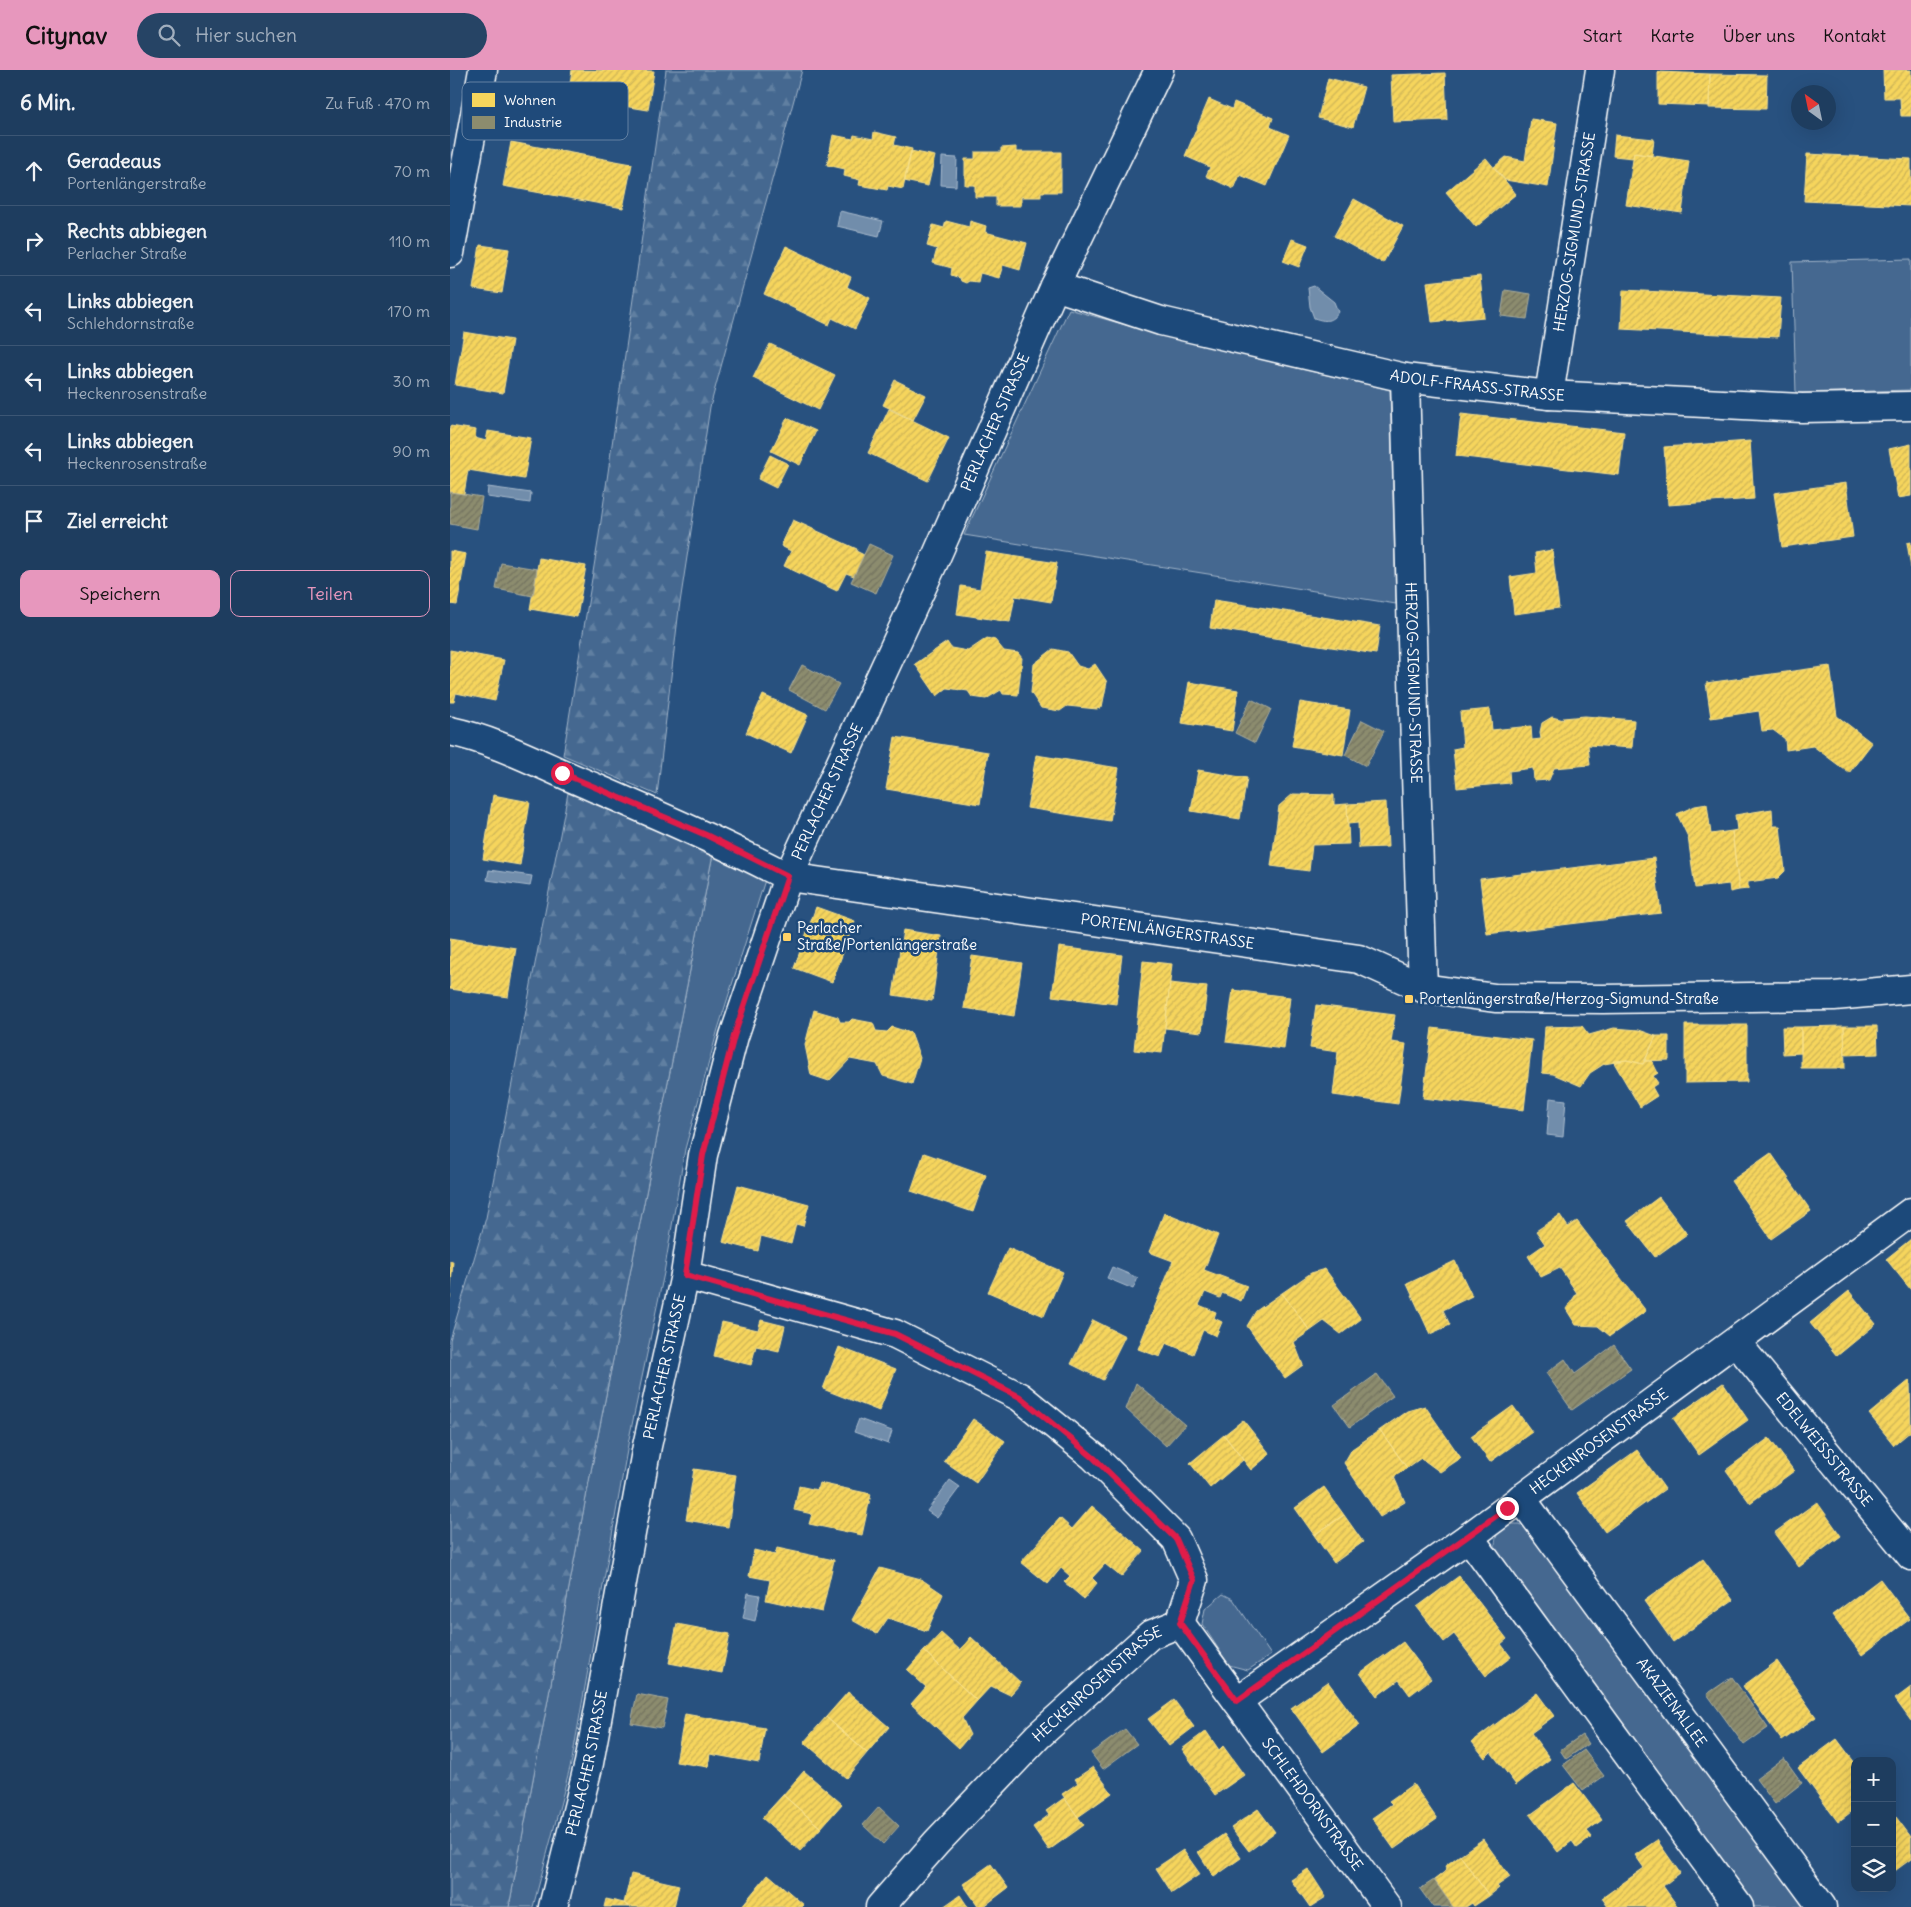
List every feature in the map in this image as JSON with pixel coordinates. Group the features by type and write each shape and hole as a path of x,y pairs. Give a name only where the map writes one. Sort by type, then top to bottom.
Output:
{"street":[{"name":"PERLACHER STRASSE","path":"553,1907 589,1763 647,1446 685,1275 703,1155 734,1036 788,876 932,566 1055,286 1158,70"},
{"name":"HERZOG-SIGMUND-STRASSE","path":"1549,395 1600,70"},
{"path":"450,253 470,140"},
{"name":"ADOLF-FRAASS-STRASSE","path":"1055,286 1161,321 1405,378 1549,395 1802,408 1911,406"},
{"name":"HERZOG-SIGMUND-STRASSE","path":"1405,378 1423,988"},
{"name":"PORTENLÄNGERSTRASSE","path":"450,731 474,736 706,835 788,876 1359,959 1423,988 1495,998 1593,999 1834,996 1911,989"},
{"name":"HECKENROSENSTRASSE","path":"880,1907 936,1842 1038,1736 1150,1635 1180,1623 1237,1701 1468,1537 1911,1212"},
{"path":"685,1275 895,1334 1020,1397 1094,1458 1176,1539 1194,1580 1180,1623"},
{"name":"EDELWEISSSTRASSE","path":"1736,1342 1911,1556"},
{"name":"AKAZIENALLEE","path":"1521,1498 1822,1907"},
{"path":"1468,1537 1739,1907"},
{"name":"SCHLEHDORNSTRASSE","path":"1237,1701 1387,1907"}],"green space":[{"path":"666,70 802,70 710,407 679,609 657,795 563,755 598,542"},
{"path":"1911,259 1911,390 1796,393 1792,262"},
{"path":"1069,309 1172,338 1390,390 1396,604 964,535"},
{"path":"568,793 713,854 590,1476 509,1907 450,1907 450,1340 486,1218"},
{"path":"713,854 765,880 718,1029 685,1149 664,1273 629,1439 572,1760 533,1907 509,1907 590,1476"},
{"path":"1511,1524 1519,1524 1531,1531 1806,1907 1753,1907 1495,1550 1498,1534"},
{"path":"1223,1594 1233,1599 1271,1655 1248,1670 1229,1665 1202,1624 1205,1609"}],"shaded area":[{"path":"942,157 957,158 956,186 941,185"},
{"path":"840,211 883,221 879,236 837,226"},
{"path":"1314,286 1334,302 1338,312 1333,318 1325,320 1314,318 1310,307 1308,288"},
{"path":"488,487 531,493 530,503 487,497"},
{"path":"489,870 532,876 530,886 487,880"},
{"path":"1550,1098 1566,1100 1563,1137 1547,1135"},
{"path":"1112,1267 1138,1278 1133,1289 1107,1278"},
{"path":"859,1419 892,1431 888,1444 854,1432"},
{"path":"950,1480 960,1487 937,1518 927,1511"},
{"path":"748,1593 760,1595 755,1621 743,1618"}],"building: Wohnen":[{"path":"572,70 654,71 648,110 628,107 628,82 570,82"},
{"path":"1883,70 1911,70 1911,116 1901,116 1900,98 1884,98"},
{"path":"1658,72 1710,74 1709,106 1658,104"},
{"path":"1445,73 1447,120 1393,122 1391,75"},
{"path":"1710,74 1767,75 1766,109 1709,108"},
{"path":"1328,78 1364,87 1353,127 1318,118"},
{"path":"1209,99 1232,109 1234,102 1273,118 1270,127 1289,135 1267,186 1240,175 1234,189 1206,176 1210,167 1185,156"},
{"path":"1531,119 1557,123 1548,187 1505,180 1494,167 1506,157 1525,161"},
{"path":"874,132 896,137 894,145 912,149 903,189 888,186 887,190 859,185 860,180 844,176 845,169 827,165 833,135 853,139 854,135 873,139"},
{"path":"1615,135 1654,139 1652,156 1634,153 1633,158 1613,156"},
{"path":"511,142 632,164 623,208 503,186"},
{"path":"1016,147 1016,152 1061,152 1061,192 1041,192 1041,197 1021,197 1021,206 996,206 996,197 975,197 975,185 965,185 965,159 975,159 975,152 1001,152 1001,148"},
{"path":"911,151 935,156 928,186 904,181"},
{"path":"1634,153 1689,161 1682,213 1626,205"},
{"path":"1807,154 1911,159 1911,206 1804,201"},
{"path":"1486,158 1516,194 1476,227 1446,192"},
{"path":"1354,199 1403,226 1383,263 1334,236"},
{"path":"946,221 969,227 970,221 986,226 985,232 1027,243 1020,270 1003,265 999,278 980,273 978,282 969,281 966,283 961,281 960,278 951,275 952,268 933,263 937,249 927,246 933,225 944,228"},
{"path":"1292,239 1308,245 1299,267 1283,261"},
{"path":"480,245 509,249 502,293 473,289"},
{"path":"786,246 851,277 847,287 870,298 855,329 832,318 829,325 764,294"},
{"path":"1480,276 1484,317 1432,322 1427,282"},
{"path":"1623,290 1781,298 1778,337 1621,329"},
{"path":"464,332 512,340 503,393 455,385"},
{"path":"770,344 835,375 818,410 753,378"},
{"path":"895,380 926,395 913,420 883,405"},
{"path":"889,409 949,438 928,481 868,453"},
{"path":"1461,414 1624,432 1619,475 1456,456"},
{"path":"787,418 816,431 800,465 771,451"},
{"path":"450,426 476,430 475,438 486,441 488,431 531,438 524,479 468,470 464,494 450,492"},
{"path":"1750,441 1754,499 1668,505 1664,447"},
{"path":"1911,444 1911,496 1898,498 1889,449"},
{"path":"770,455 788,464 776,488 758,479"},
{"path":"1846,483 1853,537 1782,547 1774,493"},
{"path":"793,520 857,549 856,551 864,555 854,576 846,573 837,591 784,566 791,551 781,546"},
{"path":"1911,542 1911,568 1907,543"},
{"path":"1552,550 1559,608 1514,614 1510,577 1537,573 1535,553"},
{"path":"450,551 466,554 457,605 450,604"},
{"path":"986,552 1057,563 1051,602 1015,596 1010,622 957,614 961,586 980,589"},
{"path":"539,558 586,566 577,617 530,609"},
{"path":"1214,600 1380,626 1376,654 1210,628"},
{"path":"987,638 995,640 1004,651 1018,653 1022,658 1018,695 1003,694 1001,690 986,699 972,697 968,691 947,688 937,696 915,664 947,642 951,648 968,651"},
{"path":"1053,649 1068,652 1078,666 1088,669 1095,664 1107,682 1102,707 1097,709 1067,706 1060,711 1041,708 1031,693 1034,664"},
{"path":"450,650 504,660 495,701 456,693 454,702 450,702"},
{"path":"1830,666 1837,716 1872,743 1849,773 1813,746 1786,750 1785,739 1773,730 1762,731 1759,711 1711,718 1706,683"},
{"path":"1189,682 1238,690 1232,731 1182,723"},
{"path":"763,695 808,715 791,753 746,733"},
{"path":"1300,702 1350,710 1343,755 1292,746"},
{"path":"1490,709 1492,730 1531,726 1532,740 1541,739 1542,723 1552,717 1564,720 1563,718 1585,716 1634,720 1632,748 1588,745 1590,765 1554,768 1549,780 1534,781 1533,768 1509,771 1510,783 1457,788 1453,749 1463,747 1460,712"},
{"path":"895,737 988,752 980,804 886,789"},
{"path":"1036,755 1119,768 1110,821 1027,808"},
{"path":"1198,770 1247,778 1240,819 1191,811"},
{"path":"1293,794 1334,795 1334,805 1347,804 1349,844 1312,845 1309,871 1271,866 1279,806"},
{"path":"493,795 530,802 520,865 483,859"},
{"path":"1386,802 1388,847 1359,848 1358,823 1348,824 1347,804"},
{"path":"1707,804 1711,834 1732,831 1739,890 1730,892 1729,884 1695,888 1688,837 1677,814 1695,806"},
{"path":"1772,809 1773,826 1780,826 1785,871 1778,878 1748,882 1748,889 1739,890 1732,831 1737,830 1735,815"},
{"path":"1654,858 1661,913 1487,934 1480,879"},
{"path":"816,907 855,921 832,982 794,968"},
{"path":"903,930 941,936 932,1001 893,995"},
{"path":"450,938 516,948 508,997 450,989"},
{"path":"1059,947 1122,955 1116,1004 1052,996"},
{"path":"972,956 1022,963 1014,1016 964,1008"},
{"path":"1143,961 1172,964 1162,1053 1134,1050"},
{"path":"1170,983 1207,987 1202,1032 1165,1028"},
{"path":"1233,990 1290,997 1284,1049 1226,1042"},
{"path":"1316,1005 1395,1015 1391,1042 1406,1044 1398,1104 1333,1095 1338,1052 1310,1048"},
{"path":"814,1010 838,1017 840,1022 849,1022 852,1019 873,1023 876,1031 887,1032 892,1027 911,1033 920,1058 912,1084 883,1076 877,1064 850,1059 829,1081 811,1075 805,1045"},
{"path":"1685,1025 1747,1025 1747,1082 1685,1083"},
{"path":"1582,1026 1589,1035 1614,1028 1639,1030 1656,1036 1643,1064 1627,1060 1604,1064 1590,1073 1581,1086 1553,1074 1542,1073 1545,1027"},
{"path":"1844,1026 1845,1068 1801,1068 1801,1027"},
{"path":"1844,1026 1877,1026 1878,1054 1845,1055"},
{"path":"1782,1027 1801,1027 1801,1053 1783,1054"},
{"path":"1432,1028 1532,1040 1524,1110 1423,1098"},
{"path":"1656,1036 1669,1036 1669,1060 1645,1061"},
{"path":"1627,1060 1643,1064 1645,1061 1652,1061 1658,1073 1653,1076 1658,1083 1652,1087 1657,1096 1640,1107 1613,1061"},
{"path":"924,1153 986,1175 973,1212 911,1191"},
{"path":"1771,1153 1811,1211 1771,1239 1731,1181"},
{"path":"738,1185 809,1204 803,1226 796,1224 791,1244 761,1236 758,1251 723,1242"},
{"path":"1659,1197 1687,1234 1655,1257 1627,1221"},
{"path":"1164,1213 1218,1235 1204,1270 1247,1286 1241,1301 1222,1293 1220,1298 1205,1292 1199,1305 1216,1312 1214,1318 1222,1322 1216,1336 1203,1330 1193,1354 1166,1343 1160,1357 1138,1349 1173,1261 1149,1252"},
{"path":"1560,1215 1568,1227 1577,1221 1646,1311 1610,1336 1598,1326 1576,1325 1566,1309 1577,1293 1560,1268 1541,1277 1528,1256 1545,1244 1536,1231"},
{"path":"1911,1239 1911,1290 1886,1259"},
{"path":"1008,1248 1063,1272 1044,1316 988,1292"},
{"path":"450,1261 453,1261 450,1298"},
{"path":"1455,1261 1472,1296 1443,1310 1450,1325 1430,1334 1407,1284"},
{"path":"1325,1269 1361,1319 1341,1334 1324,1321 1310,1331 1282,1293 1311,1273"},
{"path":"1849,1291 1876,1324 1837,1356 1810,1323"},
{"path":"1282,1293 1310,1331 1294,1342 1303,1365 1285,1378 1247,1326 1256,1311"},
{"path":"761,1320 785,1326 779,1351 756,1346 751,1365 714,1356 722,1322 758,1330"},
{"path":"1093,1320 1125,1336 1103,1380 1071,1364"},
{"path":"839,1347 896,1369 879,1411 823,1389"},
{"path":"1910,1380 1911,1431 1894,1445 1869,1414"},
{"path":"1723,1383 1748,1420 1699,1455 1673,1418"},
{"path":"1425,1406 1461,1458 1440,1472 1421,1458 1407,1468 1380,1430 1407,1411"},
{"path":"1513,1406 1532,1432 1490,1462 1471,1436"},
{"path":"973,1419 1005,1441 976,1483 944,1461"},
{"path":"1243,1420 1270,1454 1251,1470 1224,1435"},
{"path":"1380,1430 1407,1468 1394,1477 1405,1502 1380,1517 1344,1463 1352,1449"},
{"path":"1224,1435 1243,1460 1210,1488 1190,1463"},
{"path":"1769,1438 1794,1471 1750,1503 1726,1470"},
{"path":"1637,1450 1665,1489 1605,1532 1577,1493"},
{"path":"694,1469 736,1475 728,1527 686,1520"},
{"path":"819,1483 871,1494 862,1535 809,1524 812,1514 794,1510 799,1486 817,1490"},
{"path":"1324,1487 1344,1515 1314,1535 1295,1508"},
{"path":"1817,1502 1841,1536 1799,1567 1774,1533"},
{"path":"1092,1506 1144,1551 1121,1577 1105,1564 1092,1578 1097,1583 1084,1599 1064,1582 1070,1576 1061,1568 1048,1584 1021,1562 1060,1518 1072,1529"},
{"path":"1344,1515 1363,1542 1334,1563 1314,1535"},
{"path":"777,1548 834,1560 822,1612 766,1600 770,1580 749,1576 754,1550 775,1555"},
{"path":"1703,1559 1733,1600 1673,1642 1644,1601"},
{"path":"880,1568 921,1579 943,1594 927,1631 888,1618 877,1634 852,1620"},
{"path":"1459,1576 1507,1639 1501,1644 1511,1657 1486,1676 1454,1634 1444,1642 1417,1607"},
{"path":"1880,1579 1910,1619 1862,1655 1832,1615"},
{"path":"677,1624 730,1634 722,1673 669,1663"},
{"path":"941,1633 960,1650 971,1637 1021,1683 1010,1695 991,1686 977,1701 924,1651"},
{"path":"1403,1642 1431,1679 1410,1695 1399,1680 1377,1696 1360,1673"},
{"path":"924,1651 977,1701 962,1718 970,1735 959,1748 911,1704 926,1687 907,1670"},
{"path":"1777,1661 1816,1717 1782,1741 1743,1686"},
{"path":"1328,1682 1360,1725 1323,1752 1291,1708"},
{"path":"1911,1687 1911,1721 1895,1699"},
{"path":"848,1692 889,1727 867,1753 826,1717"},
{"path":"1537,1693 1554,1716 1531,1733 1550,1759 1516,1785 1491,1752 1485,1758 1472,1742"},
{"path":"1174,1700 1194,1727 1169,1746 1148,1719"},
{"path":"685,1714 765,1728 759,1763 710,1754 708,1767 676,1762"},
{"path":"826,1717 867,1753 846,1778 804,1742"},
{"path":"1206,1731 1219,1750 1223,1746 1244,1775 1215,1795 1182,1749"},
{"path":"1837,1739 1851,1758 1851,1812 1838,1822 1798,1768"},
{"path":"1093,1767 1112,1793 1078,1817 1062,1794 1078,1783 1075,1779"},
{"path":"804,1771 842,1804 821,1828 783,1795"},
{"path":"1574,1783 1602,1820 1587,1831 1592,1837 1577,1848 1572,1841 1558,1852 1530,1815"},
{"path":"1413,1784 1437,1819 1394,1849 1372,1818 1392,1804 1389,1801"},
{"path":"783,1795 821,1828 800,1851 762,1818"},
{"path":"1064,1798 1084,1825 1049,1850 1033,1827 1049,1815 1046,1811"},
{"path":"1258,1809 1275,1832 1249,1851 1231,1828"},
{"path":"1896,1817 1911,1837 1911,1859 1896,1870"},
{"path":"1224,1834 1241,1858 1214,1877 1198,1852"},
{"path":"1483,1839 1510,1877 1497,1886 1499,1888 1489,1896 1460,1855"},
{"path":"1657,1840 1680,1873 1663,1886 1678,1907 1608,1907 1602,1898 1644,1868 1635,1855"},
{"path":"1183,1850 1200,1874 1172,1893 1156,1868"},
{"path":"1460,1855 1489,1896 1474,1906 1472,1903 1466,1907 1453,1907 1434,1880 1447,1870 1445,1866"},
{"path":"991,1864 1008,1888 983,1907 979,1907 963,1884"},
{"path":"1308,1869 1326,1897 1310,1907 1291,1880"},
{"path":"631,1874 679,1885 674,1907 629,1907 624,1903"},
{"path":"768,1874 804,1905 802,1907 741,1907"},
{"path":"960,1895 968,1907 943,1907"},
{"path":"606,1899 624,1903 629,1907 604,1907"}],"building: Industrie":[{"path":"1505,290 1531,294 1527,319 1501,316"},
{"path":"450,492 482,497 477,529 450,524"},
{"path":"869,544 893,555 876,593 851,582"},
{"path":"501,563 537,569 533,596 496,589"},
{"path":"802,665 839,684 825,709 789,690"},
{"path":"1251,699 1271,709 1255,743 1235,733"},
{"path":"1362,720 1384,731 1366,766 1345,755"},
{"path":"1614,1345 1631,1369 1572,1410 1546,1373 1565,1359 1575,1374"},
{"path":"1377,1374 1393,1396 1350,1427 1334,1405"},
{"path":"1136,1383 1185,1425 1166,1446 1126,1409"},
{"path":"1732,1677 1768,1728 1744,1745 1707,1694"},
{"path":"637,1694 668,1700 662,1728 631,1723"},
{"path":"1125,1729 1137,1744 1103,1769 1091,1753"},
{"path":"1582,1735 1588,1744 1566,1759 1560,1750"},
{"path":"1584,1750 1604,1776 1583,1791 1563,1765"},
{"path":"1784,1758 1802,1783 1775,1804 1756,1779"},
{"path":"879,1807 899,1826 883,1844 863,1825"},
{"path":"1434,1880 1453,1907 1433,1907 1420,1889"}],"place":[{"name":"Perlacher Straße/Portenlängerstraße","path":"787,937"},
{"name":"Portenlängerstraße/Herzog-Sigmund-Straße","path":"1409,999"}],"route":[{"path":"562,773 706,835 788,876 734,1036 703,1155 685,1275 895,1334 1020,1397 1094,1458 1176,1539 1194,1580 1180,1623 1237,1701 1507,1508"}]}
